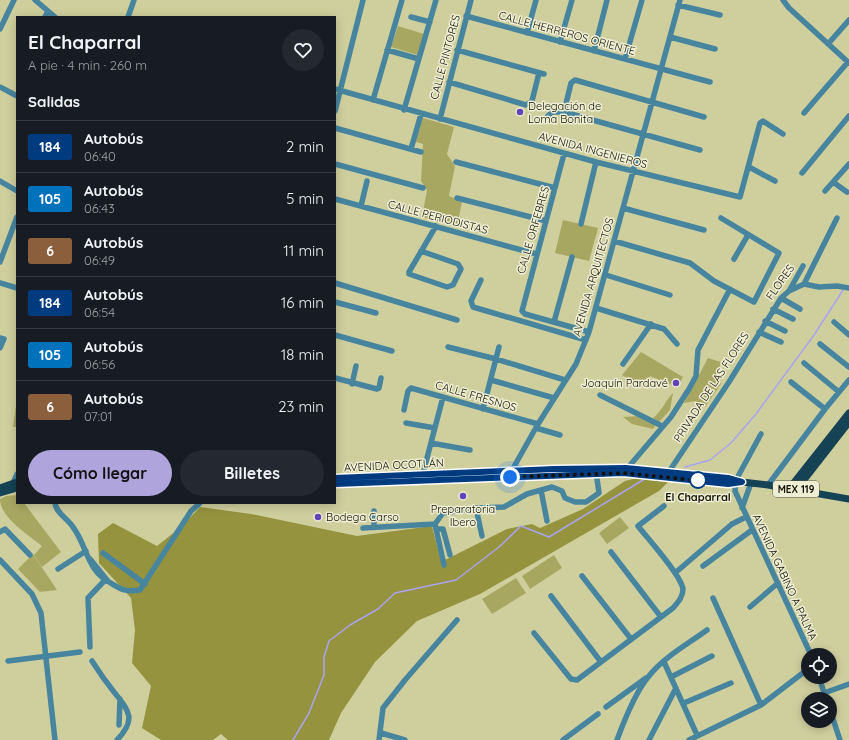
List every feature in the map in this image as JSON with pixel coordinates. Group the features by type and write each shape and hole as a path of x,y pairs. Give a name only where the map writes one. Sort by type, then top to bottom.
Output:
{"main road":[{"path":"793,489 849,413"},
{"path":"793,489 849,422"},
{"name":"AVENIDA OCOTLÁN","path":"336,484 422,478 625,470 768,485 849,499"},
{"name":"AVENIDA OCOTLÁN","path":"336,478 422,478"},
{"path":"0,488 16,484"},
{"path":"0,493 16,484"}],"street":[{"path":"0,29 14,0"},
{"path":"35,0 55,16"},
{"path":"128,16 134,0"},
{"path":"336,104 338,90 363,0"},
{"path":"373,100 402,0"},
{"path":"404,110 436,0"},
{"name":"CALLE PINTORES","path":"440,119 471,0"},
{"path":"527,33 536,0"},
{"path":"560,42 572,0"},
{"path":"594,51 607,0"},
{"path":"625,59 642,0"},
{"path":"783,0 789,8 849,63 804,113"},
{"path":"679,2 720,15"},
{"name":"AVENIDA ARQUITECTOS","path":"511,474 537,426 576,364 589,332 606,275 679,2"},
{"path":"46,16 48,11"},
{"name":"CALLE HERREROS ORIENTE","path":"466,16 710,82"},
{"path":"411,17 430,22"},
{"path":"828,44 849,20"},
{"path":"670,37 715,49"},
{"path":"387,50 419,59"},
{"path":"449,82 526,105 530,104 541,74 457,50"},
{"path":"564,112 572,80 704,117"},
{"path":"0,87 16,95"},
{"name":"AVENIDA INGENIEROS","path":"338,90 404,110 564,154 740,197 761,121 783,134"},
{"path":"547,117 552,112 564,112 700,150"},
{"path":"411,149 421,114"},
{"path":"802,173 849,116"},
{"path":"336,128 421,152"},
{"name":"CALLE ORFEBRES","path":"554,322 525,314 522,311 536,254 564,154"},
{"path":"456,162 555,188"},
{"path":"580,224 596,162"},
{"path":"336,164 422,188"},
{"path":"825,191 849,164"},
{"path":"749,167 776,181"},
{"path":"0,181 16,190"},
{"path":"361,206 367,181"},
{"path":"833,182 847,192"},
{"path":"457,198 546,221"},
{"name":"CALLE PERIODISTAS","path":"336,199 536,254"},
{"path":"623,208 704,230"},
{"path":"614,241 690,263 714,281 754,302 778,253 722,218"},
{"path":"804,284 837,218"},
{"path":"0,262 16,220"},
{"path":"422,251 458,264 461,269 453,285 447,287 409,274 436,226"},
{"path":"734,259 748,235"},
{"path":"572,257 554,322 589,332"},
{"name":"FLORES","path":"773,309 781,298 789,291 803,266"},
{"path":"606,275 670,295"},
{"path":"481,280 471,301 473,307 586,340"},
{"path":"0,283 16,288"},
{"path":"336,284 457,320"},
{"path":"789,291 804,284 819,287 837,286 849,288"},
{"path":"625,470 675,411 696,376 698,350 730,289"},
{"path":"781,298 800,308"},
{"path":"336,302 376,313"},
{"path":"596,308 664,329 677,344"},
{"path":"773,309 793,320"},
{"name":"PRIVADA DE LAS FLORES","path":"667,474 729,382 773,309"},
{"path":"766,321 785,331"},
{"path":"834,322 849,335"},
{"path":"623,364 651,324"},
{"path":"759,332 781,342"},
{"path":"336,335 392,351"},
{"path":"0,338 4,339 0,348"},
{"path":"820,344 849,367"},
{"path":"448,347 496,359 565,380"},
{"path":"484,409 499,347"},
{"path":"804,363 839,392"},
{"path":"352,384 356,366"},
{"path":"336,378 352,384 379,389 381,378"},
{"path":"491,380 554,398"},
{"path":"768,485 825,409 849,380"},
{"path":"791,382 825,409"},
{"name":"CALLE FRESNOS","path":"404,410 409,389 412,388 484,409 560,435"},
{"path":"600,395 662,426"},
{"path":"422,478 443,398"},
{"path":"406,423 435,428"},
{"path":"737,482 761,434"},
{"path":"431,443 470,450"},
{"path":"444,565 436,526 443,513 476,508 504,507 527,494 552,487 562,491 565,498 575,502 586,502 599,493 595,471"},
{"name":"AVENIDA GABINO A PALMA","path":"737,482 736,496 808,648"},
{"name":"AVENIDA GABINO A PALMA","path":"742,508 751,483"},
{"path":"542,490 547,520"},
{"path":"55,504 56,508 74,527 96,568 106,580 118,589 128,592 140,590 145,584 191,511 199,504"},
{"path":"534,633 574,680 601,662 673,608 681,599 683,589 675,573 638,526 664,506"},
{"path":"476,508 482,536"},
{"path":"374,511 374,527"},
{"path":"675,573 732,524 746,517"},
{"path":"363,528 436,526 443,529 450,555"},
{"path":"2,530 30,555"},
{"path":"703,566 752,530"},
{"path":"58,569 86,551"},
{"path":"611,552 661,616"},
{"path":"103,553 145,584"},
{"path":"0,560 32,594 41,613 52,699 55,740"},
{"path":"582,576 631,639"},
{"path":"90,647 88,598 106,580"},
{"path":"750,607 778,583"},
{"path":"552,596 601,662"},
{"path":"713,598 762,705"},
{"path":"379,740 383,708 457,620"},
{"path":"606,707 707,630"},
{"path":"8,661 80,652"},
{"path":"671,677 712,656"},
{"path":"92,661 126,705 129,715 127,728 116,740"},
{"path":"664,662 684,703 697,735"},
{"path":"689,740 762,705 801,674"},
{"path":"618,740 624,722 648,676"},
{"path":"684,703 731,683"},
{"path":"833,692 849,684"},
{"path":"649,740 676,688"},
{"path":"119,725 120,699"},
{"path":"563,740 598,714"},
{"path":"836,728 840,740"},
{"path":"381,733 405,740"}],"shaded area":[{"path":"398,26 424,34 418,55 391,47"},
{"path":"420,117 454,127 447,154 455,166 449,196 462,202 457,226 422,217 427,190 421,181 423,144 416,142"},
{"path":"563,220 598,228 589,261 555,253"},
{"path":"641,352 683,377 677,387 650,376 645,388 622,375"},
{"path":"708,358 721,362 717,375 721,384 705,407 695,401 684,403"},
{"path":"673,393 670,410 659,422 653,418"},
{"path":"16,406 16,427 13,427"},
{"path":"639,416 656,425 653,429 632,424 623,417"},
{"path":"637,478 669,481 659,491 480,594 417,621 375,662 341,713 329,740 228,740 221,734 213,740 161,740 142,728 151,686 132,663 135,630 131,598 99,563 98,534 113,523 157,546 181,527 200,507 251,514 357,536 432,526 441,562 507,529 532,524 540,528 583,509 625,481"},
{"path":"16,495 16,504 25,504 61,552 42,567 34,555 42,546 10,519 1,506 0,499 6,496"},
{"path":"620,517 629,528 607,544 599,533"},
{"path":"33,554 57,590 40,592 18,569"},
{"path":"554,555 562,568 530,589 522,576"},
{"path":"516,578 526,593 492,614 482,599"}],"waterway":[{"path":"685,467 710,460 731,443 756,414 814,335 843,290"},
{"path":"293,740 309,713 324,675 324,657 329,641 350,625 378,609 395,593 456,580 499,547 521,526 549,537 643,480"}],"bus line":[{"name":"184","path":"336,478 554,469 626,468 728,478 742,482 728,484 666,476 623,473 336,484"}],"place":[{"name":"Delegación de Loma Bonita","path":"520,112"},
{"name":"Joaquín Pardavé","path":"676,383"},
{"name":"El Chaparral","path":"698,480"},
{"name":"Preparatoria Ibero","path":"463,496"},
{"name":"Bodega Carso","path":"318,517"}],"route":[{"path":"510,477 623,473 666,476 702,481 698,480"}]}
